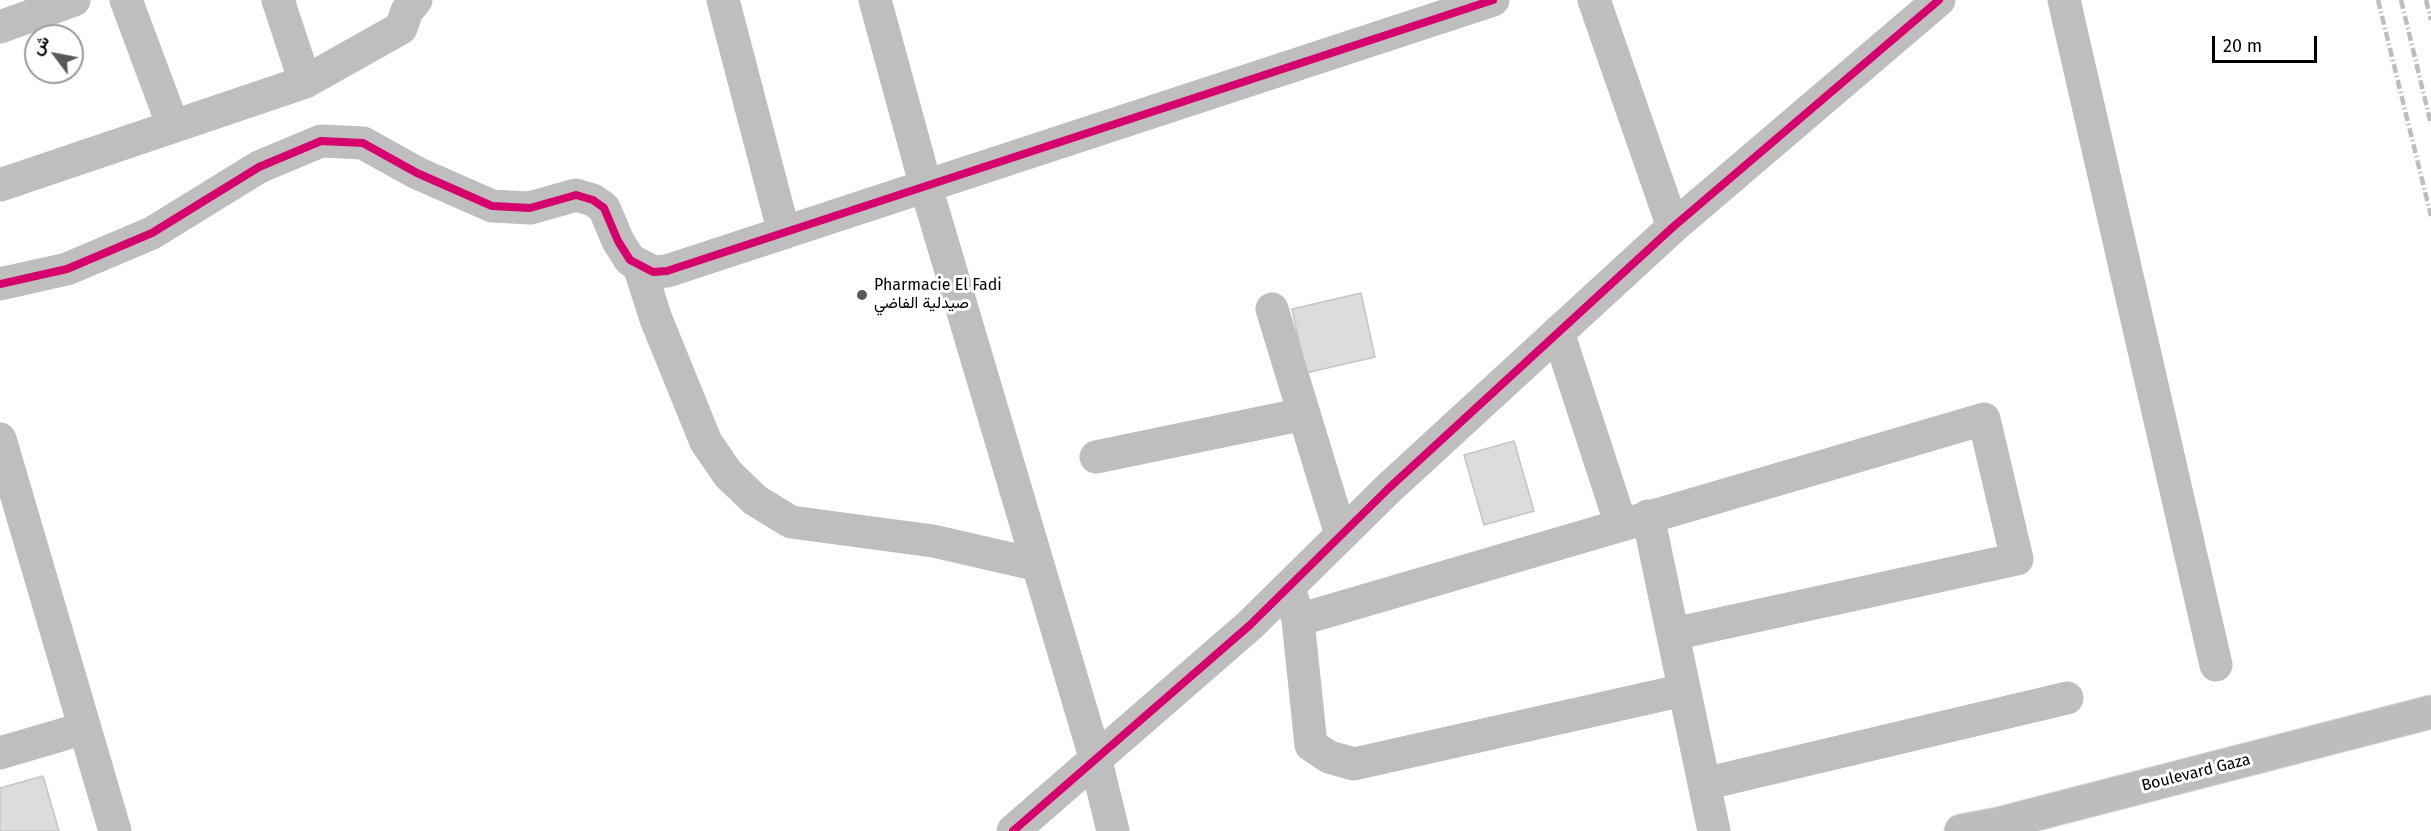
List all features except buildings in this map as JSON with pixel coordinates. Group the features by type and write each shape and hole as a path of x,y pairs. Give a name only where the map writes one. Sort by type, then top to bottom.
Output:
{"main road":[{"name":"Boulevard Gaza","path":"1961,831 1998,824 2431,712"}],"street":[{"path":"0,27 74,0"},
{"path":"126,0 172,126"},
{"path":"278,0 304,82"},
{"path":"723,0 784,233"},
{"path":"875,0 926,186 1095,757 1113,831"},
{"path":"0,284 67,269 152,234 259,167 321,141 363,143 417,173 492,206 530,208 576,195 593,200 604,208 623,252 639,266 653,272 668,271 1492,0"},
{"path":"1594,0 1673,227"},
{"path":"1013,831 1095,757 1250,625 1341,535 1673,227 1939,0"},
{"path":"2064,0 2216,665"},
{"path":"0,185 304,82 400,28 409,4"},
{"path":"639,266 656,319 706,442 728,474 755,500 791,522 933,541 1038,565"},
{"path":"1272,309 1341,535"},
{"path":"1558,332 1635,520 1673,634 1714,831"},
{"path":"1096,457 1304,414"},
{"path":"1298,620 1984,419 2017,559 1673,634"},
{"path":"0,439 115,831"},
{"path":"1290,585 1298,620 1311,745 1329,757 1354,764 1684,690"},
{"path":"1704,784 2067,698"},
{"path":"0,753 86,728"}],"railway":[{"path":"2378,0 2431,216"},
{"path":"2401,0 2431,124"},
{"path":"2426,0 2431,20"}],"cycle path":[{"path":"0,284 67,269 152,233 259,167 321,141 363,143 417,173 492,206 530,208 576,195 593,200 604,208 618,241 630,260 653,272 667,271 1493,0"},
{"path":"1013,831 1250,625 1389,488 1673,227 1939,0"}],"place":[{"name":"Pharmacie El Fadi صيدلية الفاضي","path":"862,295"}]}
